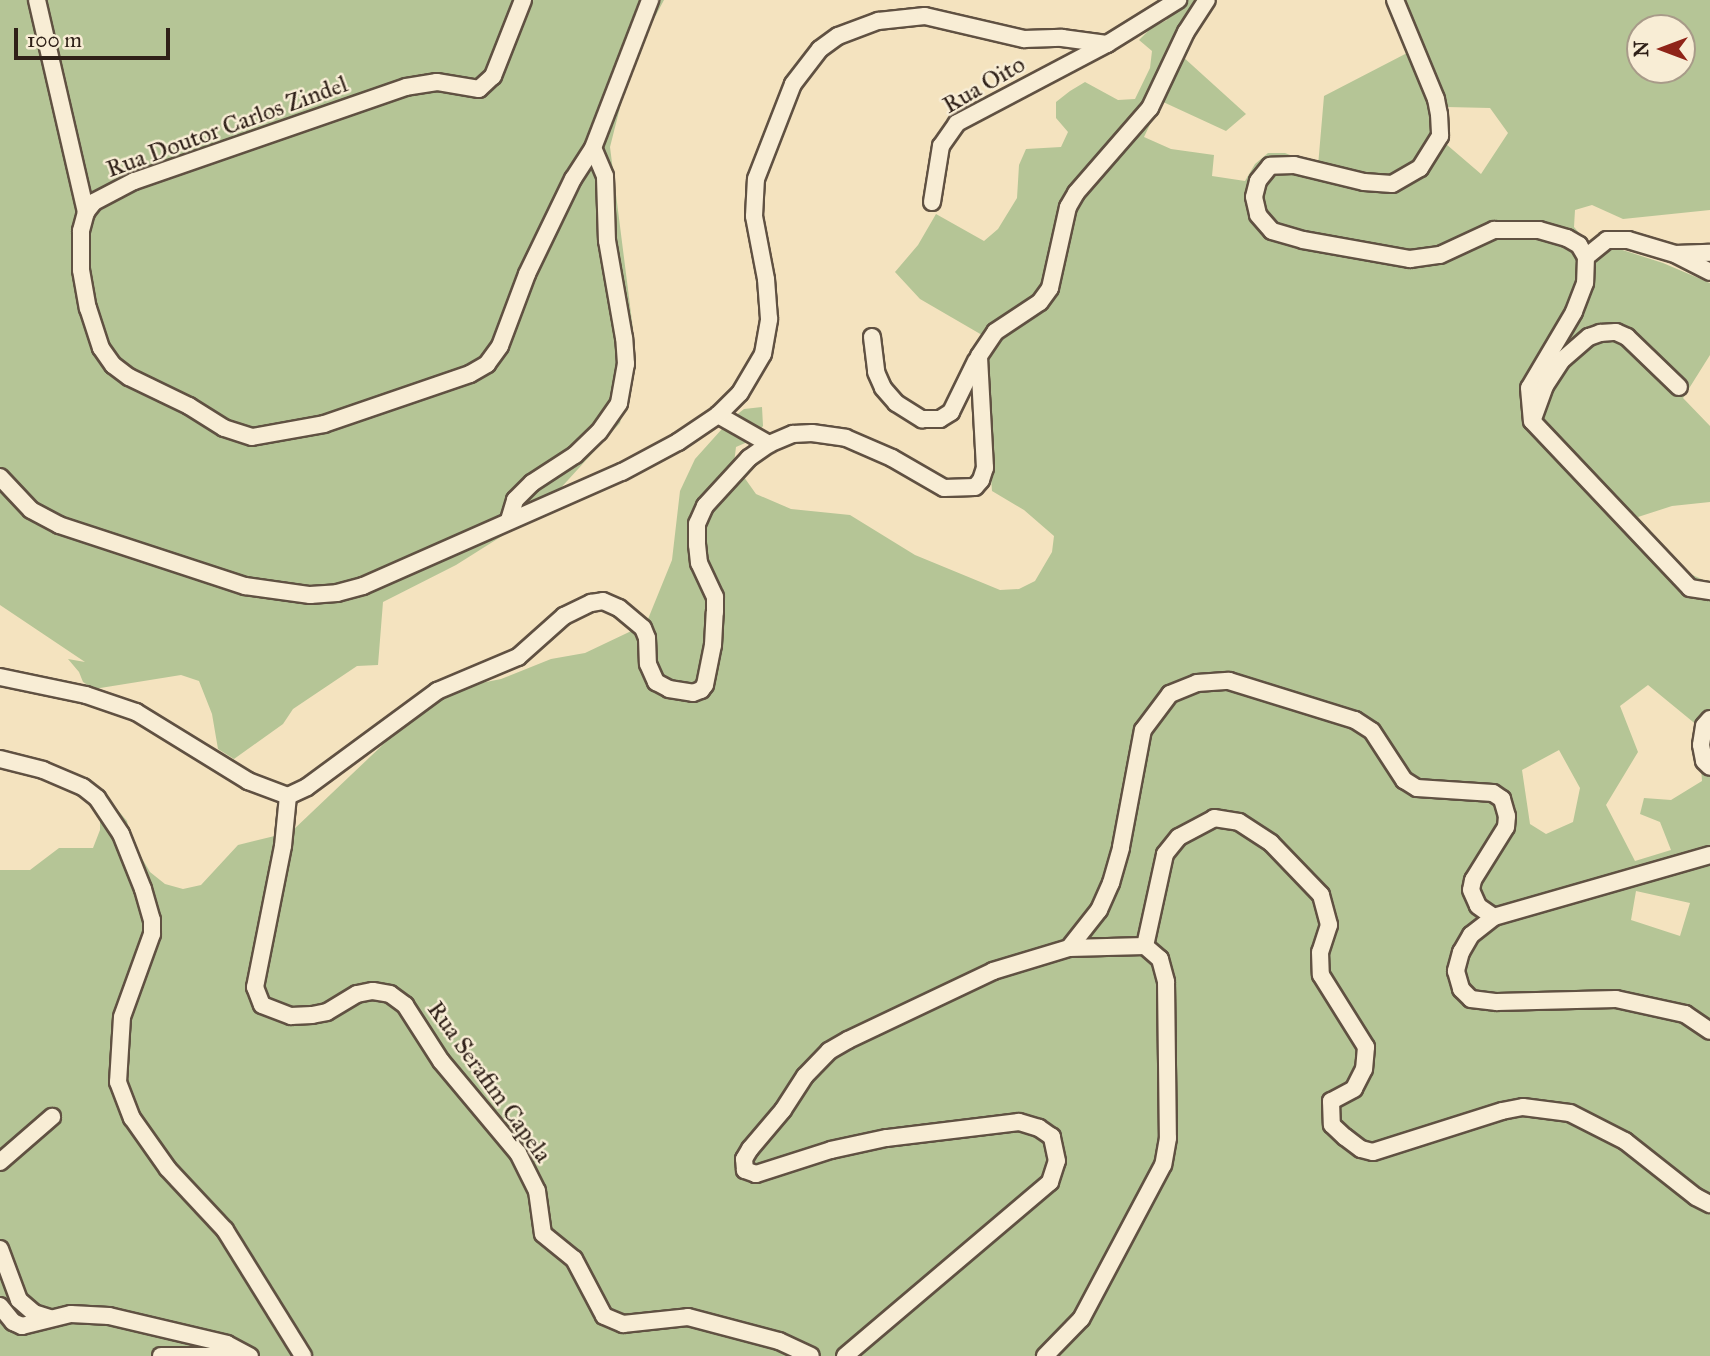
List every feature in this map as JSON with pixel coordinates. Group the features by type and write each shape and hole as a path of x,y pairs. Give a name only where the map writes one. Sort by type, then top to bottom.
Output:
{"street":[{"path":"37,0 86,212 81,231 81,270 88,308 101,348 129,377 189,406 224,428 252,437 324,424 470,374 487,364 500,346 527,274 573,179 593,148 650,0"},
{"name":"Rua Doutor Carlos Zindel","path":"86,212 94,202 134,181 406,88 437,82 479,89 494,76 523,0"},
{"name":"Rua Oito","path":"932,202 941,146 957,123 1107,44 1178,0"},
{"path":"872,337 876,372 883,388 896,403 922,419 940,419 951,412 979,356 995,332 1045,296 1053,278 1068,207 1076,193 1150,108 1186,32 1207,0"},
{"path":"1395,0 1436,99 1439,114 1440,136 1420,168 1392,184 1364,182 1294,165 1270,166 1258,181 1254,197 1258,215 1272,231 1303,240 1410,259 1440,255 1494,230 1539,230 1567,238 1579,245 1586,257 1585,283 1574,312 1529,388 1532,421 1690,588 1710,591"},
{"path":"0,477 31,510 59,525 245,586 285,593 337,593 363,586 478,538 509,520 622,472 678,442 718,415 740,393 763,355 769,319 766,279 754,216 756,179 793,84 820,49 856,27 911,16 1024,39 1062,38 1107,44"},
{"path":"509,520 515,500 532,484 575,455 599,432 619,402 626,364 624,338 607,241 606,176 593,148"},
{"path":"1586,257 1607,240 1628,240 1675,254 1710,272"},
{"path":"1675,254 1710,253"},
{"path":"1532,421 1545,386 1561,361 1589,337 1600,333 1616,332 1627,337 1679,387"},
{"path":"0,677 86,695 136,712 247,781 288,796 307,787 438,691 517,657 564,616 591,603 603,601 619,608 635,620 646,634 648,664 656,682 669,690 693,693 705,685 715,631 715,597 699,563 697,524 705,506 728,478 769,444 793,434 829,434 846,438 892,458 944,488 975,487 985,468 979,356"},
{"path":"718,415 769,444"},
{"path":"1069,948 1099,910 1111,883 1121,847 1143,730 1170,694 1197,683 1229,681 1355,720 1372,731 1404,780 1417,788 1493,793 1502,799 1507,816 1506,827 1473,880 1471,890 1478,906 1494,917"},
{"path":"1710,719 1704,726 1701,745 1704,761 1710,767"},
{"path":"0,760 44,771 83,787 97,798 121,834 143,889 152,920 152,934 122,1017 118,1082 132,1118 168,1169 225,1230 303,1356"},
{"name":"Rua Serafim Capela","path":"288,796 283,846 255,987 262,1004 291,1016 312,1016 327,1012 357,994 373,991 390,994 405,1005 441,1061 518,1153 537,1191 543,1234 574,1259 604,1316 623,1324 688,1317 779,1341 811,1356"},
{"path":"1145,946 1165,853 1179,837 1214,818 1239,822 1271,843 1321,895 1329,925 1320,952 1321,975 1366,1047 1364,1069 1354,1089 1331,1101 1332,1125 1345,1137 1361,1149 1373,1152 1502,1111 1522,1107 1570,1112 1625,1141 1696,1197 1710,1204"},
{"path":"1710,855 1494,917 1471,935 1461,952 1456,971 1461,989 1471,999 1497,1002 1616,999 1685,1014 1710,1031"},
{"path":"845,1356 1050,1182 1057,1161 1052,1137 1039,1128 1019,1122 886,1138 831,1150 756,1174 746,1170 744,1159 783,1110 805,1076 829,1051 993,971 1069,948 1145,946 1160,959 1166,982 1168,1138 1164,1165 1081,1319 1045,1356"},
{"path":"0,1162 52,1118"},
{"path":"0,1249 19,1300 34,1313 49,1318"},
{"path":"0,1306 13,1322 22,1326 71,1314 109,1316 227,1344 250,1356"},
{"path":"161,1356 243,1356"}],"green space":[{"path":"0,0 664,0 632,60 610,147 633,329 628,387 620,423 537,514 456,565 383,602 378,665 357,666 293,709 283,724 234,759 218,749 212,714 199,681 181,675 94,689 83,682 79,672 68,659 85,662 0,605"},
{"path":"1164,0 1215,0 1202,13 1182,56 1246,114 1226,131 1161,101 1144,137 1171,149 1214,155 1212,176 1245,181 1255,164 1268,153 1285,153 1318,166 1324,96 1409,52 1388,0 1710,0 1710,210 1623,219 1592,205 1575,210 1574,227 1596,253 1607,245 1663,263 1710,283 1710,355 1683,398 1710,426 1710,502 1672,506 1638,517 1686,572 1710,583 1710,1356 0,1356 0,870 30,870 59,848 93,848 100,830 100,813 116,808 127,821 131,840 150,872 165,884 183,889 201,885 238,845 291,832 431,699 446,690 501,679 551,659 585,653 646,624 672,560 680,491 695,459 730,420 744,409 762,407 763,426 752,440 736,447 734,463 756,494 791,509 850,515 915,555 1000,590 1019,589 1035,581 1052,552 1054,536 1024,510 992,491 984,385 991,350 982,335 920,299 895,272 918,245 936,214 984,241 998,229 1017,198 1019,165 1026,149 1061,147 1068,132 1056,118 1056,102 1070,91 1085,82 1118,100 1135,99 1150,68 1152,51 1139,40 1151,28 1167,20","holes":["1447,107 1490,108 1508,133 1481,174 1446,144","1648,685 1698,726 1702,781 1671,800 1644,798 1640,814 1660,822 1671,850 1635,861 1606,805 1638,752 1620,706","1559,750 1580,788 1573,822 1546,834 1530,824 1522,770","1636,891 1690,903 1680,936 1631,920"]}]}
